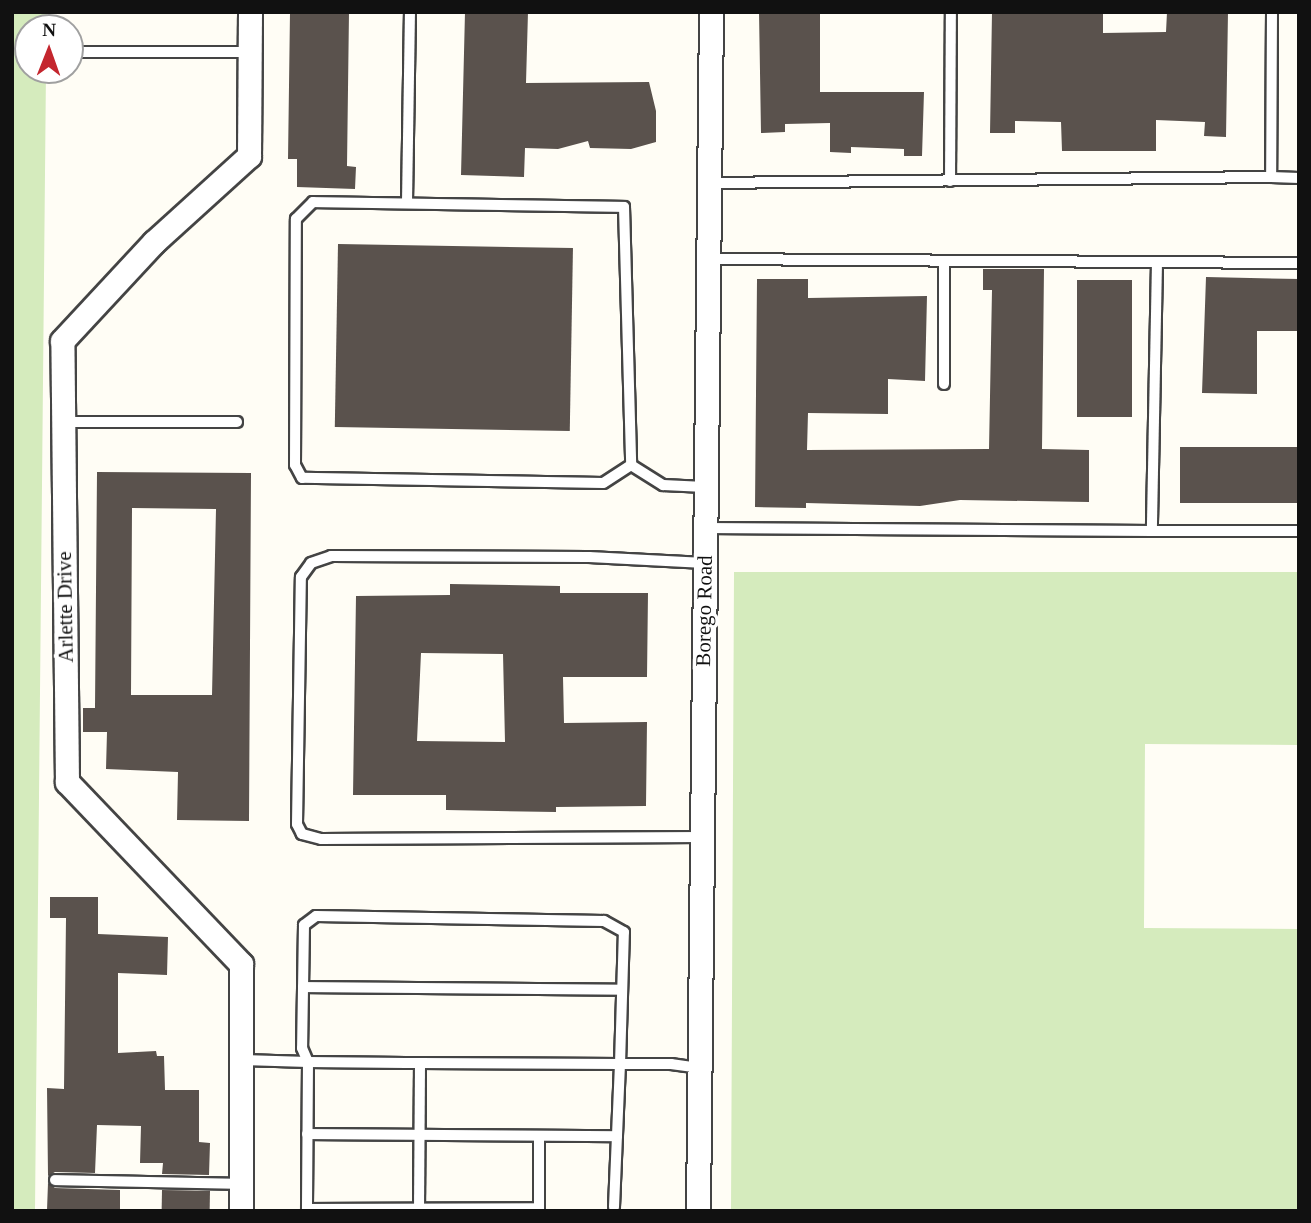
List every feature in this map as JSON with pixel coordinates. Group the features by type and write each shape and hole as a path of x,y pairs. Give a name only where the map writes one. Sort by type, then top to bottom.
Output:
{"street":[{"name":"Arlette Drive","path":"241,1211 241,964 67,782 62,341 154,242 249,156 250,12"},
{"name":"Borego Road","path":"698,1211 710,12"}],"lane":[{"path":"407,202 410,12"},
{"path":"950,180 951,12"},
{"path":"1271,177 1272,12"},
{"path":"84,52 250,52"},
{"path":"709,183 1299,178"},
{"path":"313,202 624,207 631,466 603,483 302,478 295,465 296,219 313,202"},
{"path":"708,259 1299,263"},
{"path":"944,261 944,384"},
{"path":"1152,531 1157,262"},
{"path":"63,422 237,422"},
{"path":"631,466 663,485 705,487"},
{"path":"705,528 1299,531"},
{"path":"702,837 321,839 302,834 297,824 301,578 311,563 331,556 589,557 705,563"},
{"path":"539,1136 539,1208 307,1209 308,1062 302,1048 304,925 316,916 604,921 624,932 614,1207"},
{"path":"303,986 622,990"},
{"path":"243,1060 620,1064 699,1068"},
{"path":"419,1209 420,1063"},
{"path":"307,1134 617,1136"},
{"path":"55,1180 241,1185"}],"green space":[{"path":"12,12 47,12 14,14 14,84 46,84 35,1211 12,1211"},
{"path":"734,572 1299,572 1299,745 1145,744 1144,928 1299,929 1299,1211 731,1211"}],"building":[{"path":"290,12 349,12 347,166 356,167 355,189 297,187 297,159 288,159"},
{"path":"465,12 528,12 526,83 649,82 656,111 656,142 631,149 590,148 588,141 558,149 525,148 524,177 461,175"},
{"path":"759,12 820,12 820,92 924,92 922,156 904,156 904,149 851,147 851,153 830,152 830,123 785,124 785,132 761,133"},
{"path":"992,12 1103,12 1103,33 1166,32 1167,12 1228,12 1226,137 1204,136 1205,122 1156,120 1156,151 1062,151 1061,122 1015,121 1015,133 990,133"},
{"path":"338,244 573,248 570,431 335,427"},
{"path":"983,269 1044,269 1042,449 1089,450 1089,502 960,500 920,506 806,503 806,508 755,507 757,279 808,279 808,298 927,296 925,381 888,379 888,414 808,413 807,450 989,449 992,290 983,290"},
{"path":"1206,277 1299,279 1299,331 1257,331 1257,394 1202,393"},
{"path":"1077,280 1132,280 1132,417 1077,417"},
{"path":"1180,447 1297,447 1297,503 1180,503"},
{"path":"97,472 251,473 249,821 177,820 178,772 106,769 107,732 83,732 83,708 95,708","holes":["132,508 216,509 212,695 131,695"]},
{"path":"450,584 560,586 560,593 648,593 647,677 563,677 564,723 647,722 646,806 556,807 556,812 446,810 446,795 353,795 356,596 450,595","holes":["421,653 503,654 505,742 417,741"]},
{"path":"50,897 98,897 98,934 168,937 167,975 118,973 118,1053 156,1051 157,1056 164,1056 165,1090 199,1090 199,1142 210,1143 209,1175 162,1174 163,1163 140,1163 141,1126 97,1125 95,1173 55,1172 48,1176 47,1088 64,1089 66,918 50,918"},
{"path":"48,1183 55,1188 120,1190 120,1211 47,1210"},
{"path":"162,1190 210,1191 210,1211 162,1211"}]}
